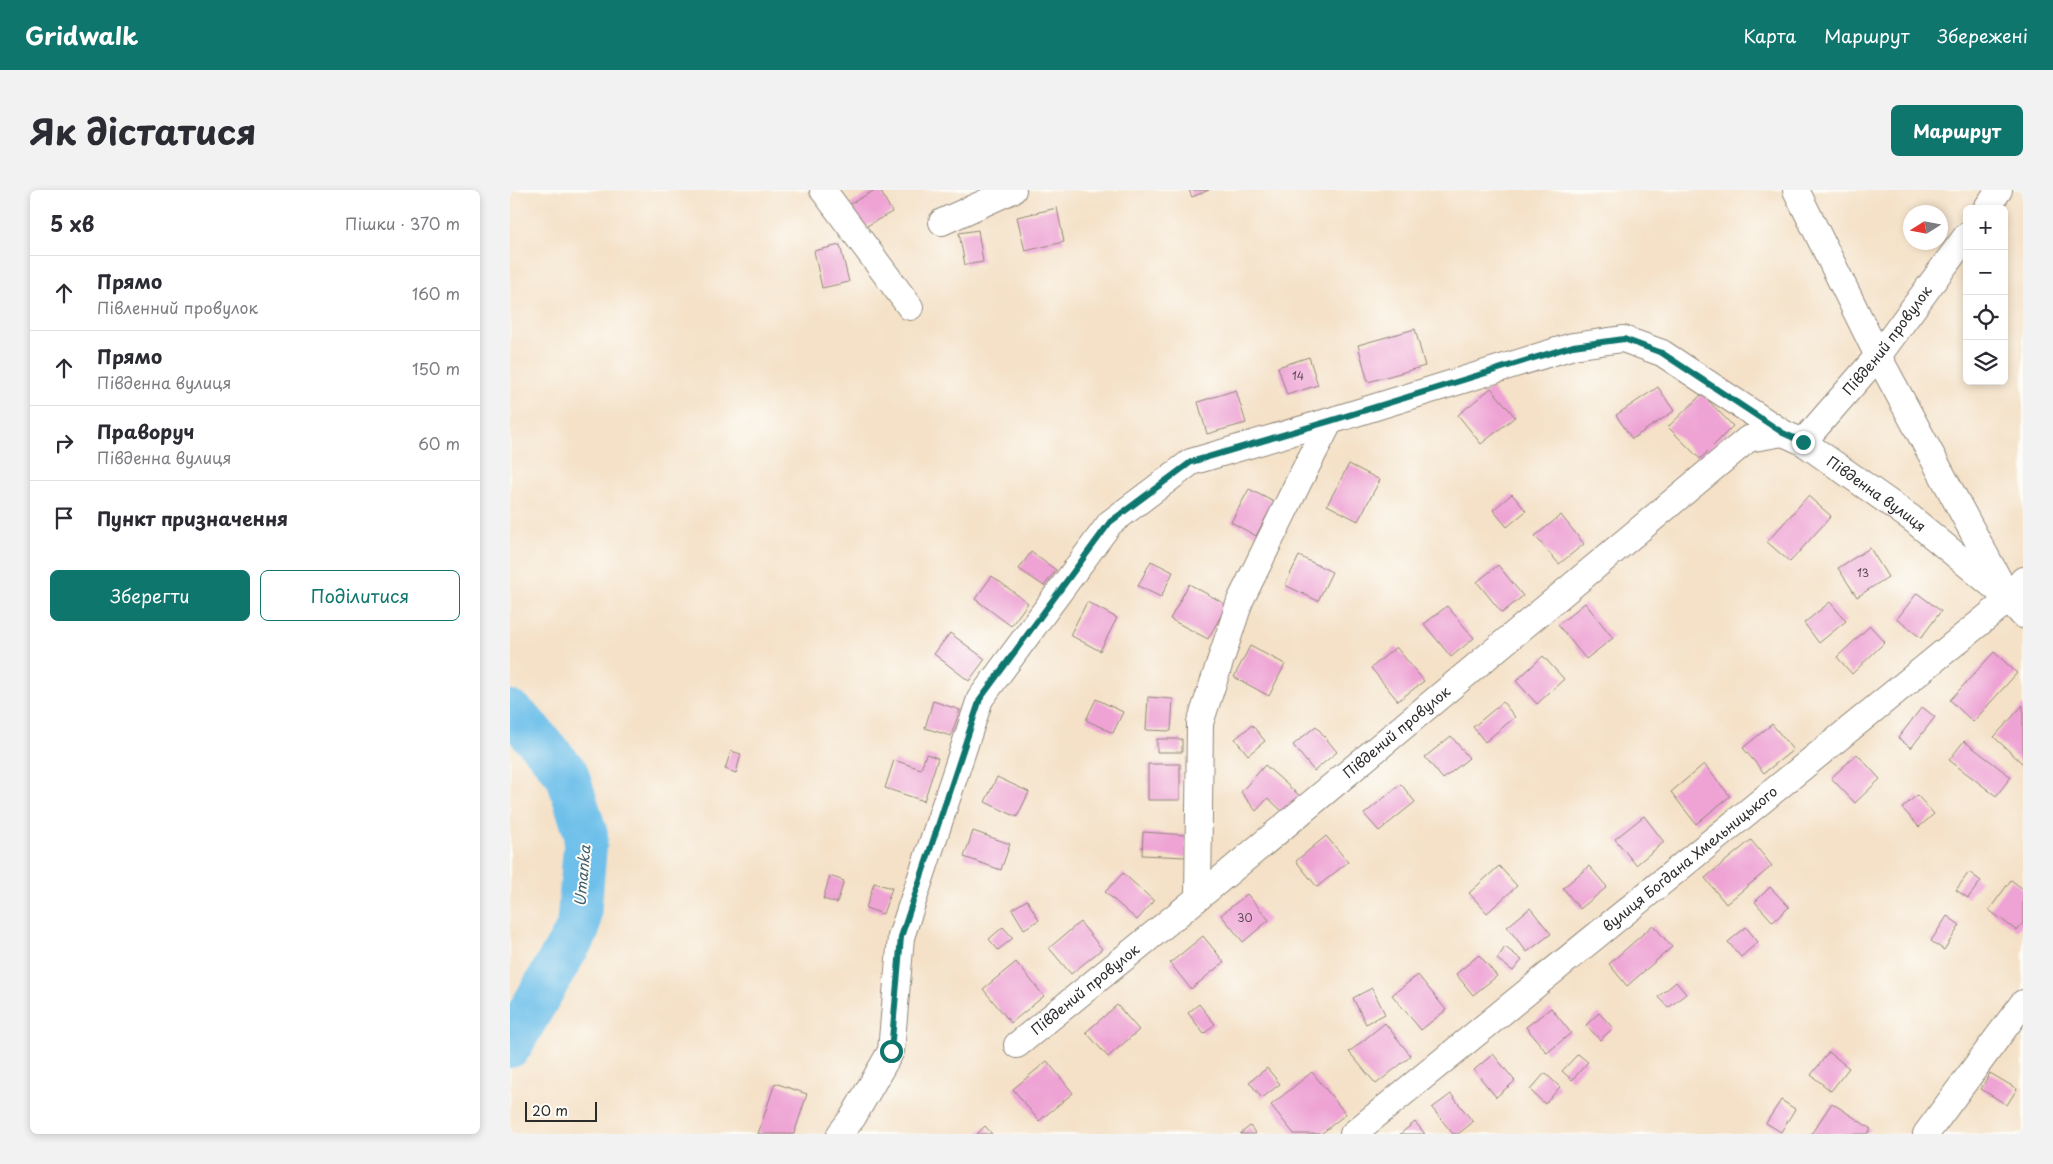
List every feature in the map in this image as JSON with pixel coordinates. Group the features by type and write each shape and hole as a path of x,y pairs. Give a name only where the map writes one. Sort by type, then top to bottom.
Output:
{"street":[{"path":"823,190 910,307"},
{"path":"942,222 1013,190"},
{"path":"1796,190 1878,356 2018,598"},
{"path":"1989,205 1999,190"},
{"name":"Південий провулок","path":"1017,1045 1198,898 1748,439 1793,437 1878,356 1963,240"},
{"name":"Південна вулиця","path":"840,1134 853,1117 891,1051 901,937 980,699 1110,522 1191,462 1573,346 1624,339 1662,353 1793,437 1911,518 2018,598"},
{"path":"1198,898 1200,723 1240,601 1330,421"},
{"name":"вулиця Богдана Хмельницького","path":"1354,1134 2018,598"},
{"path":"1926,1134 2023,1003"}],"building":[{"path":"875,190 880,190 892,212 863,228 850,204"},
{"path":"1189,190 1209,190 1192,197"},
{"path":"1057,208 1064,242 1025,251 1017,217"},
{"path":"978,230 983,262 965,265 959,233"},
{"path":"840,245 849,282 822,288 814,251"},
{"path":"1415,329 1425,366 1368,382 1358,345"},
{"path":"1309,357 1318,385 1287,395 1278,367"},
{"path":"1658,387 1674,411 1632,439 1616,415"},
{"path":"1491,388 1515,417 1481,444 1458,415"},
{"path":"1236,390 1246,423 1207,434 1198,402"},
{"path":"1702,394 1733,426 1700,459 1668,427"},
{"path":"1349,464 1380,480 1358,521 1327,505"},
{"path":"1249,489 1274,502 1256,536 1231,522"},
{"path":"1512,494 1526,511 1507,527 1493,510"},
{"path":"1808,496 1831,516 1790,562 1767,542"},
{"path":"1561,515 1584,544 1559,564 1535,536"},
{"path":"1870,548 1888,577 1857,597 1838,568"},
{"path":"1031,552 1056,570 1044,586 1019,569"},
{"path":"1299,556 1332,572 1318,601 1285,585"},
{"path":"1151,561 1173,572 1161,597 1138,586"},
{"path":"1498,565 1523,596 1502,613 1477,582"},
{"path":"992,576 1028,603 1011,626 975,599"},
{"path":"1189,584 1227,605 1208,639 1170,619"},
{"path":"1917,593 1941,611 1921,638 1897,619"},
{"path":"1087,602 1117,618 1100,651 1070,635"},
{"path":"1830,602 1846,621 1819,643 1804,623"},
{"path":"1585,603 1613,638 1586,659 1558,625"},
{"path":"1447,606 1474,638 1451,657 1424,624"},
{"path":"1870,626 1885,642 1852,674 1837,657"},
{"path":"950,633 985,659 969,681 934,654"},
{"path":"1250,646 1285,664 1269,696 1234,677"},
{"path":"1396,647 1424,681 1398,701 1371,668"},
{"path":"1994,652 2017,673 1973,722 1950,700"},
{"path":"1543,656 1564,679 1537,704 1516,681"},
{"path":"1148,697 1173,699 1171,731 1146,730"},
{"path":"1096,699 1123,712 1113,733 1086,720"},
{"path":"933,701 960,710 951,736 925,728"},
{"path":"1503,702 1515,717 1485,742 1473,727"},
{"path":"2023,705 2023,764 1994,737"},
{"path":"1922,707 1935,717 1911,748 1898,738"},
{"path":"1772,724 1793,750 1764,773 1743,748"},
{"path":"1252,725 1265,741 1248,755 1235,739"},
{"path":"1316,726 1337,752 1314,771 1293,745"},
{"path":"1451,736 1469,758 1443,779 1425,757"},
{"path":"1157,739 1182,739 1182,752 1157,752"},
{"path":"1964,741 2011,777 1996,796 1949,760"},
{"path":"731,751 741,754 736,773 725,769"},
{"path":"926,754 938,758 924,801 885,788 894,760 921,769"},
{"path":"1857,754 1880,779 1855,803 1831,778"},
{"path":"1148,764 1180,764 1180,800 1148,800"},
{"path":"1704,764 1730,796 1696,824 1671,792"},
{"path":"1265,765 1301,797 1285,814 1268,798 1256,811 1241,792"},
{"path":"997,777 1029,792 1017,817 985,802"},
{"path":"1401,784 1415,802 1379,831 1364,814"},
{"path":"1917,795 1934,814 1919,827 1902,808"},
{"path":"1644,816 1664,842 1636,865 1615,839"},
{"path":"973,831 1010,844 1001,870 964,857"},
{"path":"1143,832 1187,835 1186,857 1142,855"},
{"path":"1326,836 1348,862 1317,887 1296,861"},
{"path":"1751,840 1772,866 1726,904 1705,878"},
{"path":"1499,866 1517,886 1487,913 1469,893"},
{"path":"1589,866 1607,887 1580,909 1563,888"},
{"path":"1969,872 1981,881 1968,898 1956,890"},
{"path":"1123,873 1154,901 1137,920 1105,892"},
{"path":"830,876 844,881 837,903 823,899"},
{"path":"2011,880 2023,889 2023,923 2017,931 1989,910"},
{"path":"874,883 892,888 883,914 866,908"},
{"path":"1770,887 1789,907 1773,922 1755,902"},
{"path":"1247,894 1269,920 1243,942 1221,915"},
{"path":"1027,900 1039,920 1024,929 1012,909"},
{"path":"1530,908 1551,934 1527,952 1507,927"},
{"path":"1947,916 1960,925 1944,950 1931,941"},
{"path":"1080,922 1102,949 1071,974 1049,948"},
{"path":"1653,925 1672,947 1627,986 1609,964"},
{"path":"1003,927 1013,938 998,950 989,939"},
{"path":"1746,927 1758,942 1741,957 1728,942"},
{"path":"1203,936 1224,962 1191,989 1170,963"},
{"path":"1505,947 1522,960 1513,971 1497,959"},
{"path":"1479,955 1497,976 1473,995 1456,974"},
{"path":"1016,962 1044,996 1011,1023 983,989"},
{"path":"1418,975 1446,1010 1421,1030 1392,995"},
{"path":"1676,982 1686,994 1668,1008 1658,997"},
{"path":"1372,988 1385,1014 1366,1024 1353,998"},
{"path":"1199,1004 1215,1024 1204,1034 1188,1013"},
{"path":"1117,1005 1139,1030 1108,1057 1086,1032"},
{"path":"1551,1008 1571,1033 1547,1053 1526,1027"},
{"path":"1599,1013 1613,1028 1600,1040 1586,1025"},
{"path":"1385,1023 1411,1056 1376,1084 1349,1052"},
{"path":"1829,1052 1849,1068 1831,1091 1811,1075"},
{"path":"1493,1054 1515,1081 1496,1097 1474,1070"},
{"path":"1578,1054 1588,1062 1572,1080 1562,1071"},
{"path":"1047,1061 1073,1093 1039,1121 1013,1089"},
{"path":"1267,1068 1280,1084 1262,1098 1249,1082"},
{"path":"1312,1072 1346,1114 1321,1134 1294,1134 1271,1105"},
{"path":"1545,1073 1560,1087 1545,1104 1530,1090"},
{"path":"1990,1073 2017,1089 2007,1105 1981,1089"},
{"path":"775,1083 807,1094 794,1134 758,1134"},
{"path":"1451,1094 1473,1122 1458,1134 1453,1134 1432,1108"},
{"path":"1781,1100 1795,1109 1781,1132 1766,1123"},
{"path":"1832,1103 1871,1129 1867,1134 1811,1134"},
{"path":"1415,1122 1425,1134 1400,1134"},
{"path":"985,1126 992,1134 977,1134"},
{"path":"1250,1126 1256,1134 1240,1134"}],"waterway":[{"name":"Umanka","path":"510,712 522,722 567,774 586,835 578,929 510,1046"}],"route":[{"path":"891,1051 901,937 980,699 1110,522 1191,462 1573,346 1624,339 1662,353 1783,433 1803,442"}]}
